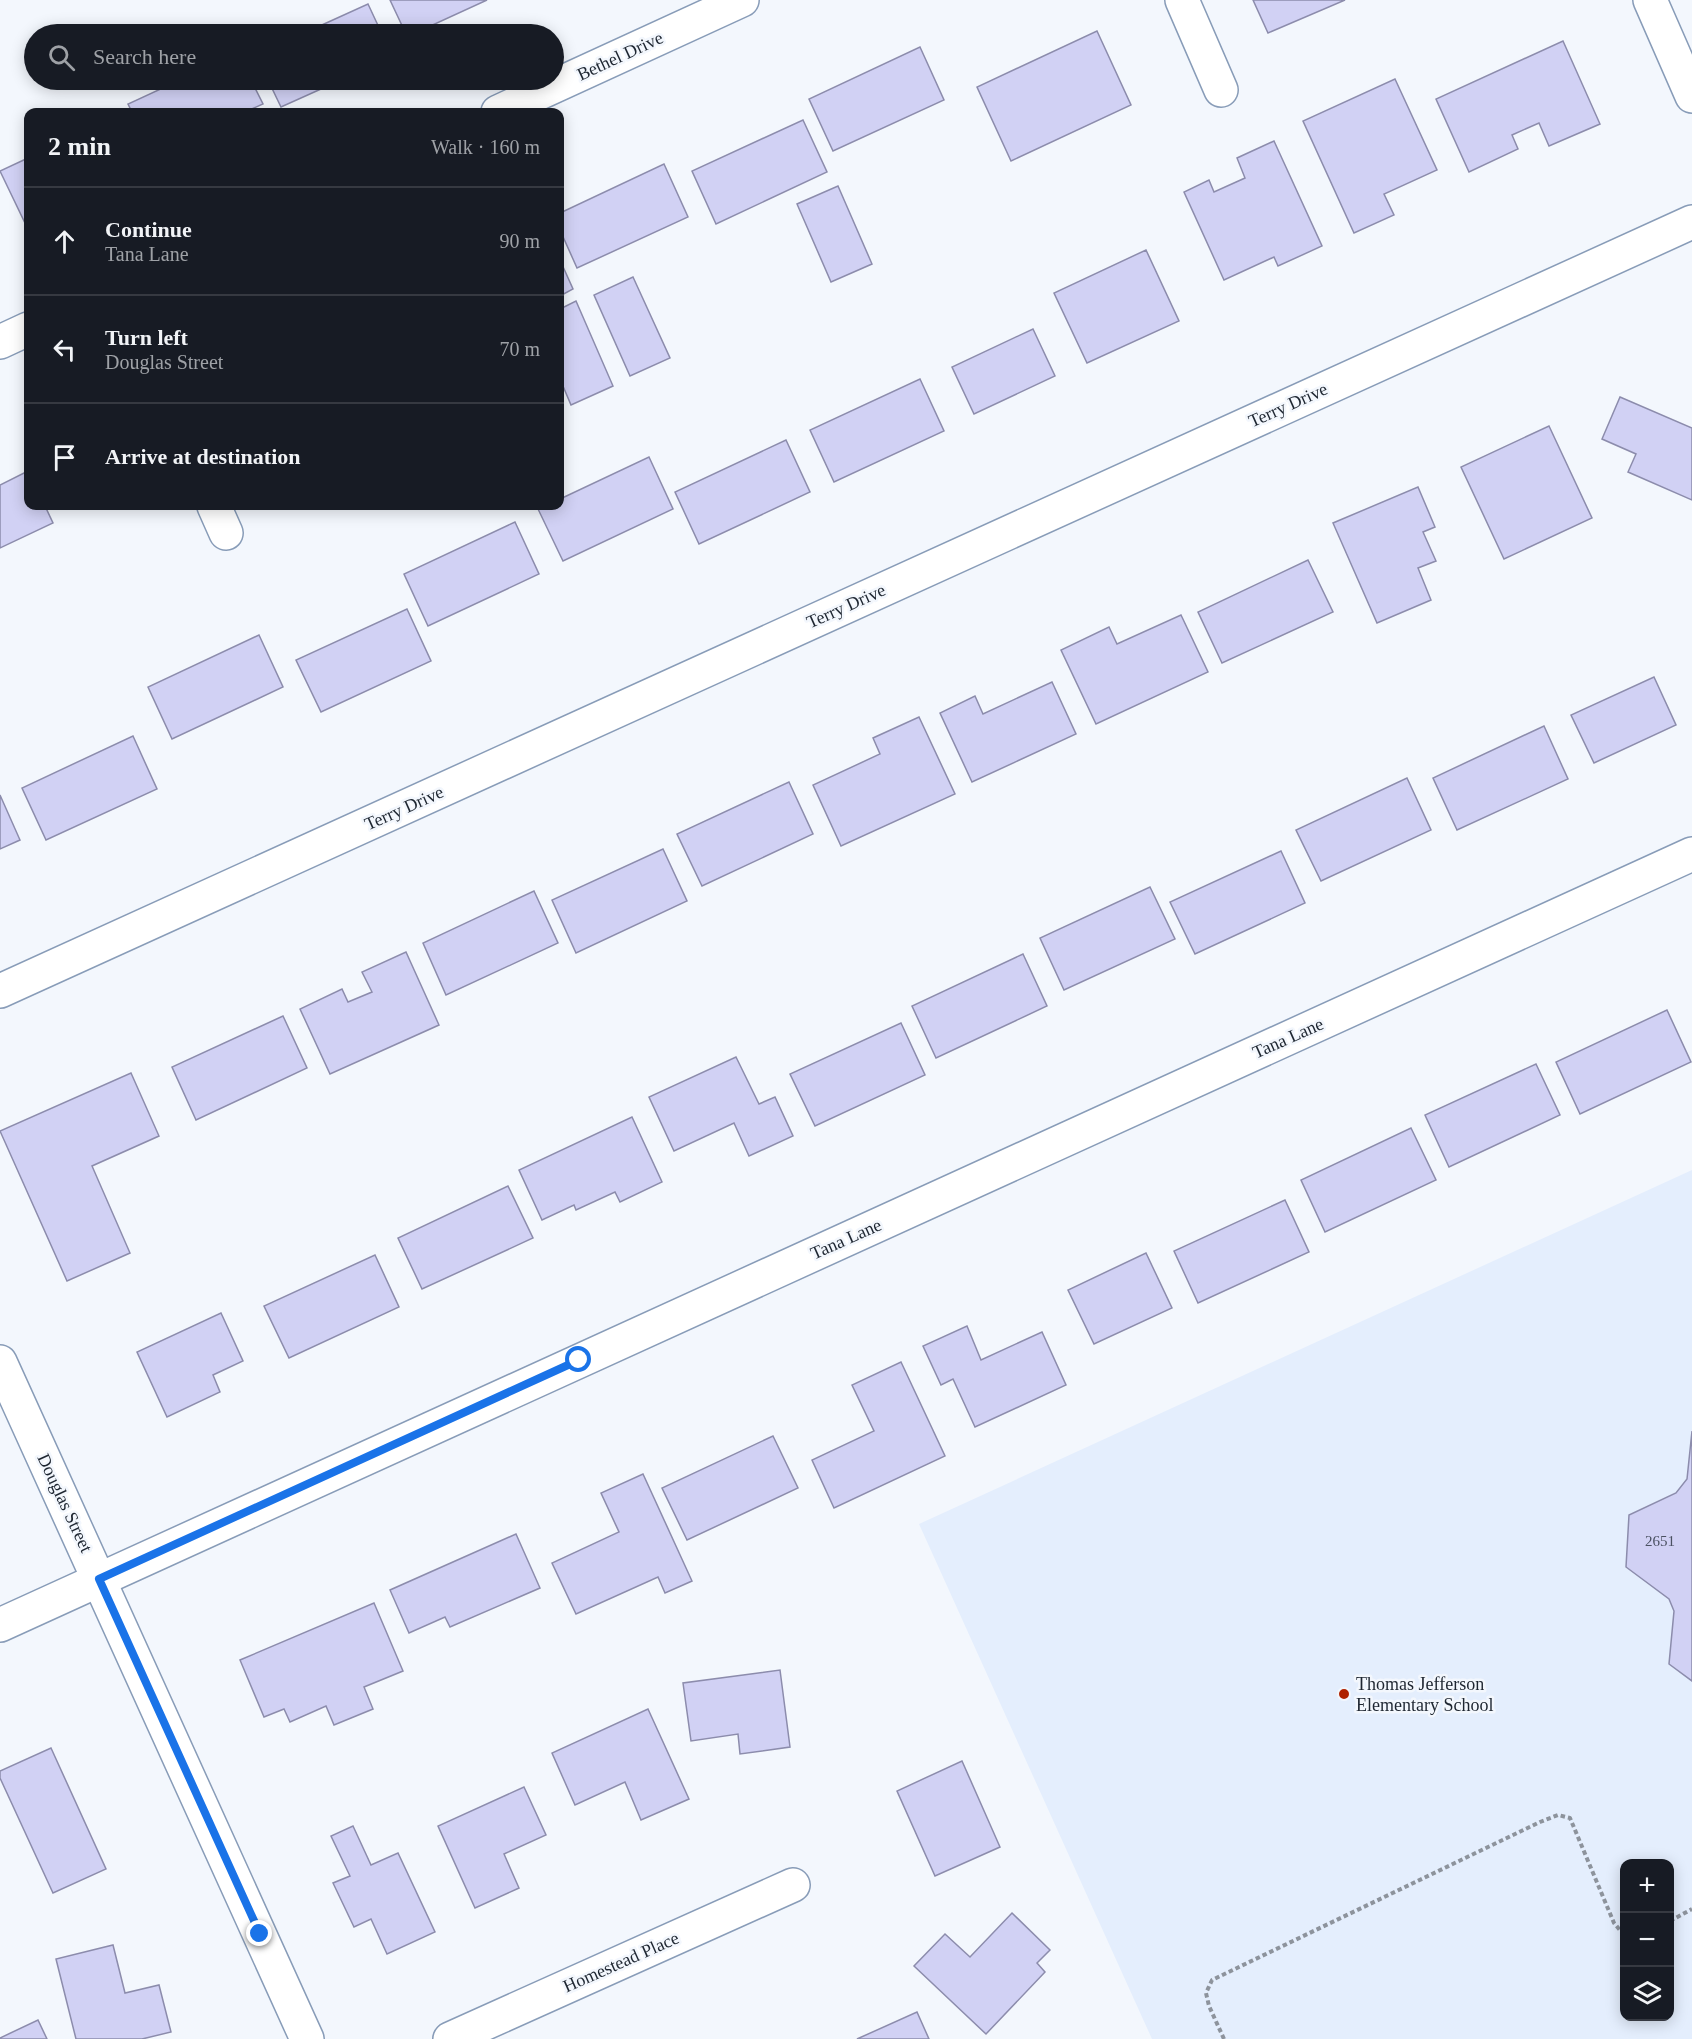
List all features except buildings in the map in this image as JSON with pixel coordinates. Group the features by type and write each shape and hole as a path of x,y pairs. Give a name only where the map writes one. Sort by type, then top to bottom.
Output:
{"street":[{"name":"Bethel Drive","path":"564,82 742,0"},
{"path":"1182,0 1221,90"},
{"path":"1650,0 1692,96"},
{"name":"Bethel Drive","path":"507,108 546,90"},
{"name":"Terry Drive","path":"0,991 1692,222"},
{"path":"0,342 24,331"},
{"name":"Tana Lane","path":"0,1625 1692,854"},
{"name":"Douglas Street","path":"0,1362 307,2039"},
{"name":"Homestead Place","path":"450,2039 793,1885"}],"path":[{"path":"1224,2039 1209,2006 1206,1993 1212,1980 1540,1821 1558,1815 1570,1818 1614,1923 1620,1930"},
{"path":"1674,1919 1692,1909"}],"shaded area":[{"name":"Thomas Jefferson Elementary School","path":"1692,1170 1692,2039 1152,2039 919,1524"}],"place":[{"name":"Thomas Jefferson Elementary School","path":"1344,1694"}],"route":[{"path":"260,1934 99,1579 579,1360"}]}
